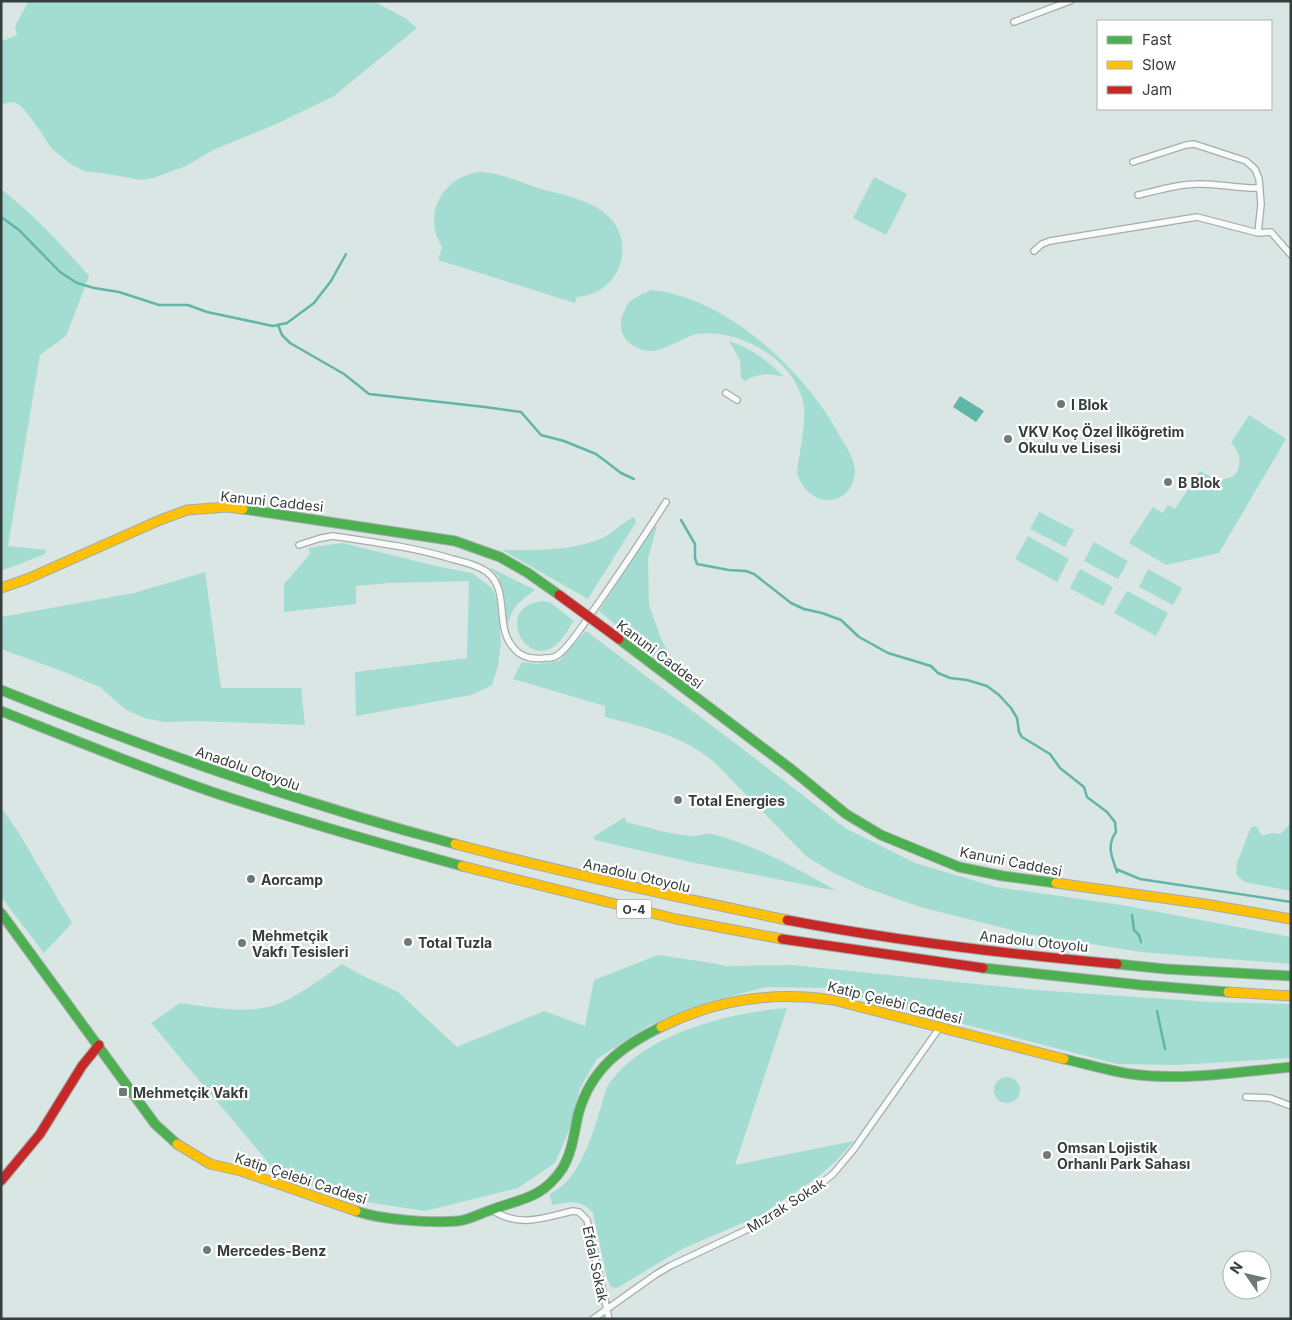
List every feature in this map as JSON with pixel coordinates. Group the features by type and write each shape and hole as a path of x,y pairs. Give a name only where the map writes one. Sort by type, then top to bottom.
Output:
{"main road":[{"name":"Kanuni Caddesi","path":"1,588 27,579 160,520 187,510 227,507 455,541 500,558 528,573 791,769 846,814 881,835 912,849 960,866 1003,876 1205,904 1291,919"},
{"name":"Anadolu Otoyolu","path":"1,690 111,734 307,802 484,852 650,893 828,927 983,950 1234,974 1291,976"},
{"name":"O-4","path":"1,710 110,754 210,791 326,827 444,862 693,922 885,955 1069,979 1291,996"},
{"name":"Katip Çelebi Caddesi","path":"1,912 161,1131 188,1153 210,1164 241,1171 364,1214 406,1220 460,1221 537,1193 551,1182 562,1168 571,1151 581,1106 588,1087 601,1068 619,1051 638,1039 700,1011 737,1001 772,996 805,996 833,1000 1088,1065 1140,1075 1208,1074 1291,1067"},
{"path":"1,1181 34,1143 60,1104 84,1060 99,1045"}],"street":[{"path":"1014,22 1070,1"},
{"path":"1132,162 1186,145 1198,145 1249,163 1258,174 1260,188 1261,204 1258,234"},
{"path":"1138,195 1183,185 1198,184 1236,188 1260,188"},
{"path":"1034,251 1042,244 1050,241 1191,218 1202,218 1258,234 1273,233 1291,255"},
{"path":"726,393 737,400"},
{"path":"299,545 332,536 421,549 481,568 494,579 498,587 503,625 507,639 512,647 528,658 556,657 575,637 618,577 666,502"},
{"name":"Mızrak Sokak","path":"593,1319 654,1275 772,1217 834,1174 854,1149 940,1027"},
{"path":"1246,1097 1270,1098 1291,1106"},
{"name":"Efdal Sokak","path":"492,1210 506,1218 521,1221 573,1211 584,1215 589,1227 609,1319"}],"shaded area":[{"path":"26,1 373,1 405,18 417,28 334,96 274,125 213,150 186,166 153,178 141,180 84,171 71,164 52,149 22,107 15,102 1,104 1,40 17,35 15,26 27,4"},
{"path":"479,172 501,175 575,198 599,209 616,226 621,238 622,256 617,272 600,290 589,295 577,297 575,303 438,260 442,247 436,235 434,222 439,199 455,181 466,175"},
{"path":"874,177 907,194 886,235 853,218"},
{"path":"1,189 25,209 89,276 66,336 40,355 8,546 46,550 45,554 1,571"},
{"path":"651,290 679,295 708,307 762,342 786,365 808,389 851,455 855,473 852,485 846,493 838,498 828,500 810,493 802,484 797,472 804,407 799,391 791,376 765,351 732,337 715,334 698,334 665,348 651,351 638,348 628,342 621,327 623,314 633,299"},
{"path":"729,341 745,347 759,356 784,377 764,374 754,376 745,381 741,378 740,360"},
{"path":"960,396 984,411 976,422 953,407"},
{"path":"1249,415 1286,439 1219,553 1166,565 1129,543 1153,507 1163,513 1168,505 1175,509 1200,471 1219,479 1227,479 1237,472 1239,467 1238,455 1231,443"},
{"path":"1039,512 1074,530 1065,547 1030,529"},
{"path":"634,517 636,522 588,599 502,550 551,549 587,544 603,538"},
{"path":"657,526 648,559 649,605 662,641 680,672 680,678 599,611 654,527"},
{"path":"1028,536 1069,559 1057,582 1015,559"},
{"path":"1094,542 1128,561 1118,579 1084,561"},
{"path":"342,543 472,573 492,588 497,600 501,642 498,666 492,685 471,695 356,716 355,672 467,658 469,581 389,583 356,586 356,604 284,612 284,584 310,554 308,548"},
{"path":"489,567 535,590 517,604 508,625 504,596 498,576"},
{"path":"1080,569 1113,587 1103,606 1070,588"},
{"path":"1148,569 1182,588 1173,605 1139,587"},
{"path":"205,572 221,688 301,688 305,725 197,721 165,722 144,718 125,709 100,687 1,649 1,617 134,593"},
{"path":"1127,591 1168,613 1156,636 1114,613"},
{"path":"544,601 551,603 574,621 558,643 546,650 535,650 526,644 520,635 517,624 519,614 528,605"},
{"path":"586,631 845,828 915,863 996,887 1122,905 1291,937 1291,964 1141,952 1028,934 920,907 864,887 834,873 807,857 713,761 701,752 662,733 605,717 605,706 513,679 522,662 537,664 559,661"},
{"path":"1,807 19,833 72,923 44,953 1,897"},
{"path":"625,817 626,822 668,832 693,836 712,834 744,844 776,858 837,891 695,863 595,840 593,837"},
{"path":"1291,823 1291,891 1244,882 1236,874 1237,863 1251,827 1256,826 1262,836 1271,833 1280,834"},
{"path":"658,955 726,966 792,965 1035,990 1211,1002 1291,1004 1291,1058 1177,1065 1117,1064 825,988 766,987 709,1002 648,1026 597,1059 580,1088 568,1133 555,1163 518,1188 425,1211 353,1200 277,1173 151,1023 180,1003 238,1010 272,1006 299,994 342,964 398,992 457,1047 544,1011 585,1026 594,980"},
{"path":"787,1008 735,1165 854,1141 818,1177 761,1215 682,1249 617,1288 611,1287 607,1278 593,1213 583,1205 574,1202 552,1205 550,1194 562,1186 581,1161 588,1146 607,1087 622,1069 641,1053 663,1040 713,1021 764,1010"},
{"path":"1007,1077 1016,1081 1020,1090 1016,1099 1007,1103 998,1099 994,1090 998,1081"}],"waterway":[{"path":"1,217 19,230 60,272 77,283 119,292 159,305 188,305 207,312 273,326 287,323 314,303 331,281 346,254"},
{"path":"278,325 282,335 290,343 344,374 369,394 521,412 541,435 564,441 596,454 621,473 634,479"},
{"path":"681,520 695,544 697,564 746,571 754,574 791,603 841,620 859,637 888,653 931,666 938,673 950,678 967,680 987,686 999,695 1017,718 1019,732 1022,737 1050,754 1060,768 1084,787 1087,797 1107,812 1115,822 1116,832 1111,842 1111,847 1117,872"},
{"path":"1116,869 1140,879 1291,902"},
{"path":"1132,915 1134,930 1139,935 1141,942"},
{"path":"1157,1011 1165,1049"}],"traffic: fast":[{"path":"243,509 455,541 500,557 528,573 559,595"},
{"path":"619,639 791,769 846,814 881,835 959,867 1003,876 1056,883"},
{"path":"1,690 113,734 225,774 339,811 455,844"},
{"path":"1,711 138,765 221,795 341,832 462,866"},
{"path":"1,913 155,1124 177,1144"},
{"path":"1117,964 1166,969 1291,976"},
{"path":"983,968 1141,985 1228,992"},
{"path":"356,1211 379,1217 407,1220 458,1221 471,1218 537,1193 554,1179 565,1163 583,1099 590,1085 620,1052 661,1027"},
{"path":"1064,1059 1131,1074 1171,1077 1291,1067"}],"traffic: slow":[{"path":"1,588 27,579 160,520 187,510 227,507 243,509"},
{"path":"455,844 538,865 787,920"},
{"path":"462,866 676,919 782,939"},
{"path":"1056,883 1205,904 1291,919"},
{"path":"1228,992 1291,996"},
{"path":"661,1027 702,1010 723,1004 766,997 811,997 833,1000 1064,1059"},
{"path":"177,1144 210,1164 241,1171 356,1211"}],"traffic: jam":[{"path":"559,595 619,639"},
{"path":"787,920 952,946 1117,964"},
{"path":"782,939 983,968"},
{"path":"1,1181 40,1134 82,1066 99,1045"}],"place":[{"name":"I Blok","path":"1061,404"},
{"name":"VKV Koç Özel İlköğretim Okulu ve Lisesi","path":"1008,439"},
{"name":"B Blok","path":"1168,482"},
{"name":"Total Energies","path":"678,800"},
{"name":"Aorcamp","path":"251,879"},
{"name":"Total Tuzla","path":"408,942"},
{"name":"Mehmetçik Vakfı Tesisleri","path":"242,943"},
{"name":"Mehmetçik Vakfı","path":"123,1092"},
{"name":"Omsan Lojistik Orhanlı Park Sahası","path":"1047,1155"},
{"name":"Mercedes-Benz","path":"207,1250"}]}
